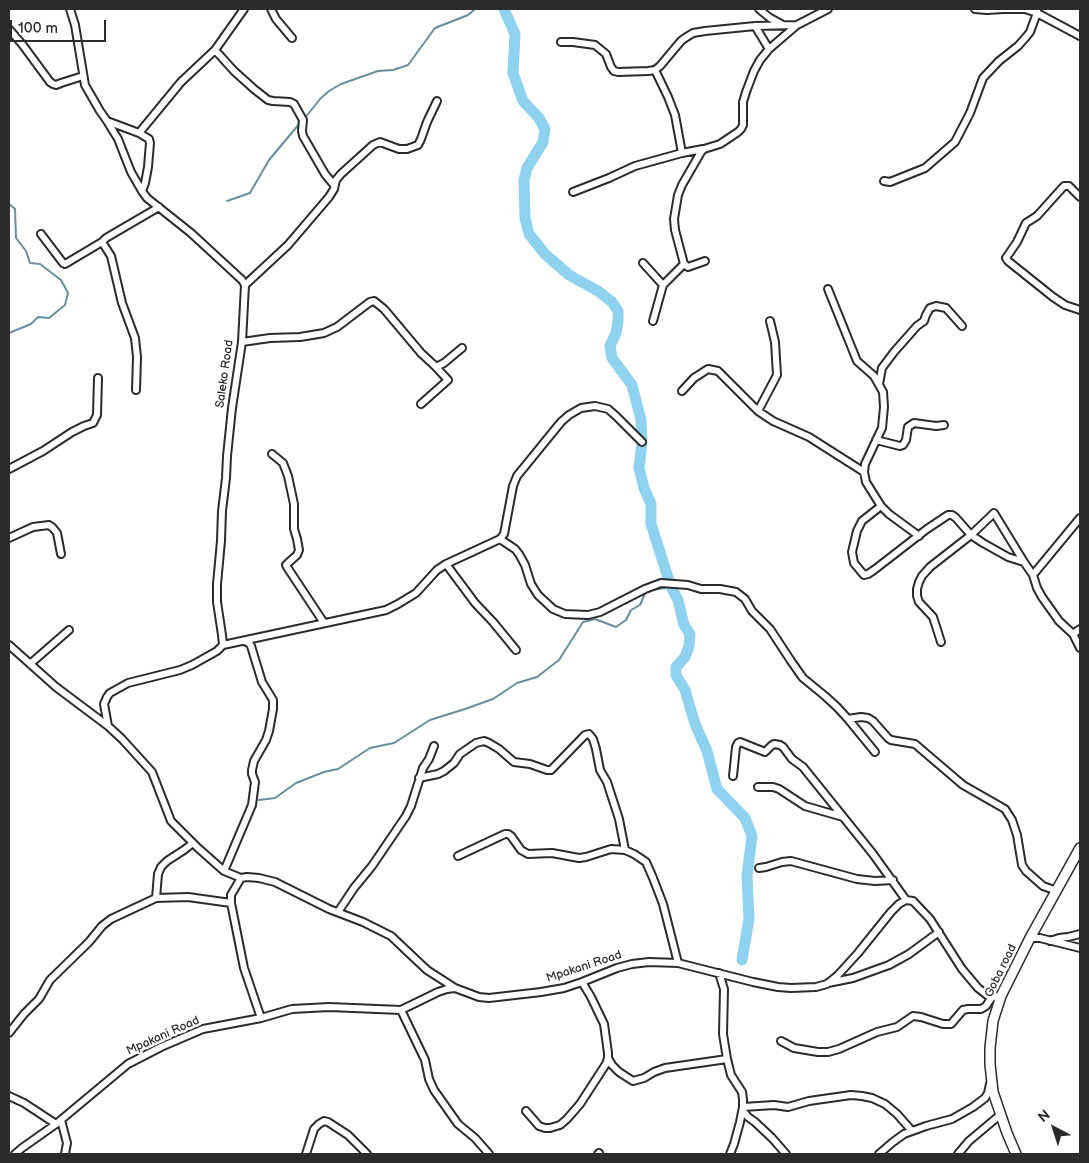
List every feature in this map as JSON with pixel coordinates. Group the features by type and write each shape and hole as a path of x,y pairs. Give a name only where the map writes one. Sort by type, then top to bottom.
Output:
{"street":[{"path":"70,9 76,25 85,85 118,139 131,172 142,191 147,198 191,233 242,280 245,285 288,245 329,197 341,174 373,144 380,142 407,150 418,145 436,102"},
{"path":"139,133 181,82 215,50 244,9"},
{"path":"760,9 782,25"},
{"path":"573,192 601,182 635,166 720,144 738,132 743,125 743,102 746,92 760,60 769,49 797,25 828,9"},
{"path":"974,9 1037,11 1080,36"},
{"path":"273,11 292,38"},
{"path":"884,181 890,182 925,168 955,142 970,113 983,78 998,61 1018,46 1030,32 1037,11"},
{"path":"561,42 595,45 606,54 614,71 655,70 685,38 693,33 755,26 797,25"},
{"path":"755,26 769,49"},
{"path":"9,29 53,84 56,85 83,76"},
{"path":"215,50 234,71 268,100 294,104 302,120 303,136 334,186"},
{"path":"655,70 675,115 682,153"},
{"path":"107,121 147,137 150,143 147,175 142,191"},
{"path":"704,149 682,185 678,195 674,219 684,264 688,267 705,261"},
{"path":"1080,197 1069,186 1063,187 1040,213 1026,223 1017,242 1006,258 1052,297 1065,305 1080,310"},
{"path":"40,234 65,264 159,207"},
{"path":"102,242 111,256 122,303 135,338 137,357 136,390"},
{"path":"643,263 663,285"},
{"path":"653,321 665,281 684,264"},
{"name":"Saleko Road","path":"222,646 217,584 227,456 242,342 245,285"},
{"path":"828,289 857,361 874,376 883,392 882,428 865,464 866,482 881,506 919,536"},
{"path":"242,342 324,333 337,327 374,301 384,309 421,353 448,380 421,404"},
{"path":"879,384 882,368 917,326 924,321 930,308 936,306 946,308 962,326"},
{"path":"758,411 777,375 775,342 770,321"},
{"path":"435,366 444,363 462,348"},
{"path":"682,392 694,378 708,370 718,371 758,411 773,421 809,437 864,472"},
{"path":"9,469 43,451 72,432 93,423 97,415 98,378"},
{"path":"108,726 104,704 107,697 110,693 128,682 192,666 222,646 379,612 398,604 416,593 437,570 446,564 500,539 504,534 513,486 517,476 554,430 569,415 581,408 600,406 608,409 642,442"},
{"path":"876,440 900,446 904,445 908,427 914,423 936,426 944,425"},
{"path":"272,454 283,463 294,504 294,529 299,550 295,558 286,565 324,624"},
{"path":"881,506 862,521 857,531 852,552 854,563 864,574 874,570 948,515 956,518 971,535 1003,555 1024,562"},
{"path":"941,642 934,617 917,596 919,582 930,567 971,535 994,514 1033,575 1042,597 1059,621 1073,634 1080,648"},
{"path":"1033,575 1080,518"},
{"path":"9,538 33,527 49,525 57,533 61,554"},
{"path":"500,539 519,554 531,584 538,595 553,609 564,614 576,616 600,612 661,583 701,589 728,589 740,594 752,611 770,629 803,678 825,696 848,719 875,752"},
{"path":"446,564 475,604 516,650"},
{"path":"1073,634 1080,629"},
{"path":"30,664 69,630"},
{"path":"224,871 252,805 255,782 252,770 254,761 266,740 269,730 273,700 262,682 251,646 244,640"},
{"path":"9,645 56,687 108,726 152,772 172,822 224,871 241,878 260,878 275,882 307,899 363,922 391,936 427,970 455,988"},
{"path":"848,719 868,718 891,740 915,744 963,785 1005,809 1012,820 1017,835 1022,865 1026,871 1044,886 1057,890"},
{"path":"419,778 444,771 454,763 460,754 484,741 489,742 514,762 551,770 585,735 589,734 593,739 600,770 607,782 619,819 624,850"},
{"path":"734,776 738,743 740,742 765,752 774,744 783,747 792,759 803,768 843,817 893,880 906,900"},
{"path":"338,912 406,816 423,768 434,746"},
{"path":"758,787 779,789 805,806 843,817"},
{"path":"458,856 508,834 521,850 528,854 552,853 579,858 611,850 624,850 641,858 646,862 650,870 663,904 678,963"},
{"path":"156,898 158,874 161,867 193,843"},
{"name":"Goba road","path":"1016,1154 1000,1115 991,1079 990,1048 996,996 1080,848"},
{"path":"759,868 791,861 857,879 893,880"},
{"path":"241,878 232,895 231,903 244,968 260,1018"},
{"path":"9,1033 39,998 50,980 89,942 102,926 111,920 156,898 188,897 231,903"},
{"path":"827,984 858,953 891,912 906,900 913,901 924,911 970,980 987,995 996,996"},
{"name":"Mpakani Road","path":"15,1154 58,1122 128,1064 203,1029 260,1018 292,1009 329,1007 401,1010 438,992 455,988 490,998 541,992 564,988 617,968 649,962 678,963 753,982 791,988 816,987 853,978 889,965 909,954 939,932"},
{"path":"1049,941 1080,934"},
{"path":"1030,938 1040,938 1080,948"},
{"path":"719,972 724,990 723,1034 727,1059 731,1075 742,1092 744,1099 730,1154"},
{"path":"526,1111 539,1126 545,1128 550,1128 568,1119 602,1071 608,1058 604,1024 582,982"},
{"path":"781,1041 794,1048 828,1052 877,1032 897,1027 913,1016 943,1024 951,1024 963,1010 968,1008 981,1009 996,996"},
{"path":"401,1010 425,1060 429,1079 434,1090 458,1124 475,1138 489,1154"},
{"path":"608,1058 619,1072 633,1081 665,1068 727,1059"},
{"path":"880,1154 893,1142 912,1131 952,1119 973,1107 985,1098 991,1079"},
{"path":"743,1109 765,1105 788,1106 851,1095 862,1096 872,1098 890,1108 912,1131"},
{"path":"9,1096 58,1122 67,1143 65,1154"},
{"path":"743,1109 748,1117 766,1132 786,1154"},
{"path":"958,1154 969,1141 1000,1115"},
{"path":"306,1154 314,1129 324,1121 348,1135 367,1154"}],"waterway":[{"path":"305,118 320,99 341,84 378,71 393,70 408,65 435,28 468,15 475,9"},
{"path":"504,9 515,34 513,73 523,101 539,118 545,129 543,142 527,168 524,180 525,218 529,234 545,254 569,275 598,291 612,302 618,311 616,333 610,346 612,358 632,385 641,420 642,442 639,468 644,488 651,504 651,524 671,587 678,600 684,625 690,634 689,646 685,657 676,667 676,675 685,690 695,724 707,751 717,789 745,818 752,836 747,876 749,919 742,960"},
{"path":"227,201 250,193 269,160 300,123"},
{"path":"9,204 15,209 16,238 26,251 30,263 40,264 61,280 68,293 65,305 49,318 38,317 31,324 9,333"},
{"path":"259,800 275,798 296,783 324,772 338,769 370,748 394,743 430,720 493,699 517,683 537,677 559,660 583,622 595,619 616,627 626,620 631,610 640,605 646,591 671,587"}]}
